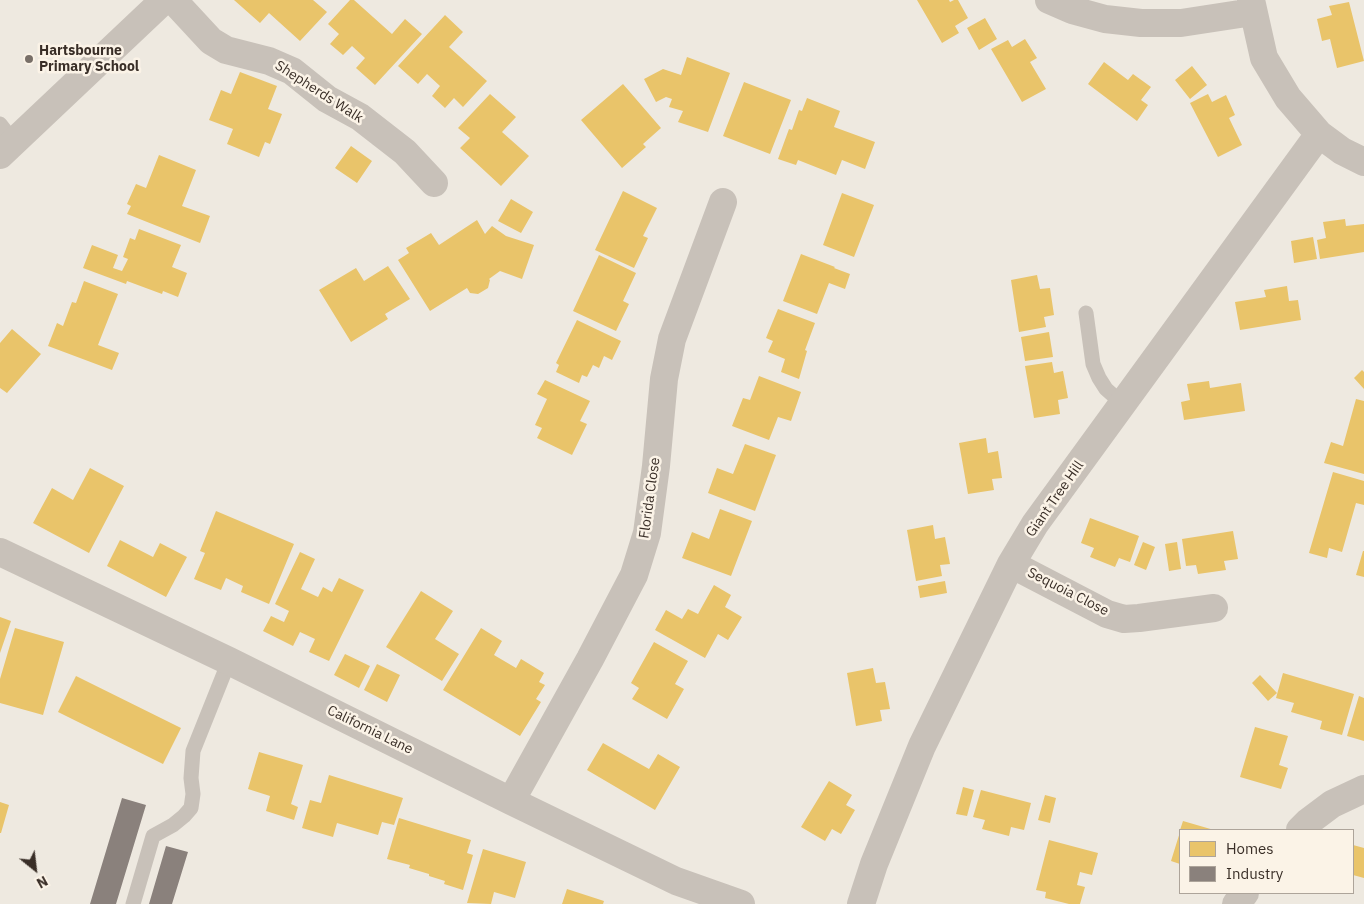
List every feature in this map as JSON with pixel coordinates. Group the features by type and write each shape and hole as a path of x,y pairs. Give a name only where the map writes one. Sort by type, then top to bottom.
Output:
{"street":[{"path":"5,140 164,0"},
{"name":"Shepherds Walk","path":"173,0 211,41 226,50 269,61 292,71 327,99 360,117 405,152 434,183"},
{"path":"1049,0 1072,10 1105,19 1141,23 1180,23 1252,6 1264,58 1288,98 1319,134 1342,152 1364,162"},
{"name":"Giant Tree Hill","path":"861,904 874,864 922,746 1011,564 1035,524 1319,134"},
{"name":"Florida Close","path":"511,800 590,659 634,575 647,533 656,466 664,379 672,339 723,202"},
{"name":"California Lane","path":"0,552 229,661 676,881 741,904"},
{"name":"Sequoia Close","path":"1011,564 1107,614 1124,618 1139,618 1214,608"},
{"path":"1301,829 1332,804 1364,789"},
{"path":"1236,904 1244,894"}],"lane":[{"path":"1086,314 1093,364 1106,388 1122,404"},
{"path":"133,904 153,836 173,825 190,808 193,794 191,778 193,751 229,661"}],"building: Homes":[{"path":"234,0 313,0 327,12 300,41 269,13 260,23"},
{"path":"350,0 354,0 392,34 405,19 422,34 375,85 356,68 365,58 352,46 343,55 330,44 339,34 328,24"},
{"path":"917,0 949,0 950,2 958,0 968,18 955,26 959,33 942,43"},
{"path":"1349,2 1364,61 1337,68 1330,39 1322,41 1317,19 1332,15 1329,6"},
{"path":"445,15 463,32 449,47 487,81 463,107 454,98 445,108 432,96 440,86 427,74 418,84 398,66"},
{"path":"985,18 997,39 979,50 967,28"},
{"path":"1025,39 1037,58 1030,62 1046,89 1022,102 991,49 1008,40 1012,47"},
{"path":"687,57 730,73 708,132 678,122 683,111 669,107 672,99 666,97 656,102 644,79 663,69 681,75"},
{"path":"1104,62 1128,80 1133,74 1151,87 1141,100 1148,105 1137,121 1088,84"},
{"path":"1192,66 1207,85 1190,99 1175,80"},
{"path":"240,72 277,86 268,109 282,114 270,144 265,142 259,157 227,144 233,129 209,120 221,90 231,94"},
{"path":"744,82 791,100 770,154 723,136"},
{"path":"623,84 661,128 643,144 646,147 622,168 581,120"},
{"path":"490,94 516,117 502,132 529,156 501,186 460,148 470,138 458,128"},
{"path":"1208,94 1212,102 1226,95 1235,115 1229,118 1242,145 1218,157 1190,103"},
{"path":"807,98 840,111 834,127 875,142 865,169 842,160 836,175 798,160 796,165 778,159 789,129 792,130 799,110 802,111"},
{"path":"351,146 372,161 357,183 335,168"},
{"path":"159,155 196,170 182,206 210,216 200,243 127,214 131,206 127,204 136,184 146,188"},
{"path":"623,191 657,208 643,236 648,238 634,268 595,250"},
{"path":"842,193 874,205 854,257 823,245"},
{"path":"511,199 533,212 521,233 498,221"},
{"path":"1345,219 1346,226 1364,224 1364,252 1320,259 1317,240 1326,238 1323,222"},
{"path":"477,220 485,234 492,226 506,236 534,245 522,279 500,271 489,279 488,288 478,294 470,293 467,288 430,311 398,260 409,253 406,248 431,233 439,245"},
{"path":"139,229 181,245 172,267 187,273 178,297 163,291 162,294 127,281 126,284 83,268 92,245 118,255 113,268 122,271 128,259 123,257 130,238 135,240"},
{"path":"1313,237 1317,259 1294,263 1291,241"},
{"path":"801,254 850,274 845,289 829,283 817,314 783,301"},
{"path":"599,255 636,273 623,301 629,304 616,331 573,311"},
{"path":"388,266 410,299 385,314 388,319 351,342 319,290 356,268 364,281"},
{"path":"1037,275 1040,289 1050,288 1054,315 1044,317 1046,327 1019,332 1011,280"},
{"path":"84,281 118,294 98,345 119,353 112,370 48,346 57,323 63,326 72,302 76,303"},
{"path":"1287,286 1289,301 1298,300 1301,320 1240,330 1235,302 1266,297 1264,290"},
{"path":"778,309 815,323 805,350 807,351 799,379 781,372 785,359 768,352 773,341 766,338"},
{"path":"577,320 621,341 612,360 604,356 599,368 593,365 587,377 582,375 579,383 556,372 559,365 556,363"},
{"path":"12,329 41,354 7,393 0,388 0,343"},
{"path":"1049,332 1053,357 1025,361 1021,337"},
{"path":"1052,362 1054,373 1063,371 1068,398 1058,400 1060,414 1034,418 1025,366"},
{"path":"1362,370 1364,372 1364,389 1354,378"},
{"path":"759,376 801,392 791,421 778,417 769,440 732,426 743,398 750,400"},
{"path":"545,380 590,401 580,421 587,424 572,455 537,438 542,428 535,425 547,399 537,394"},
{"path":"1209,381 1210,388 1241,383 1245,411 1184,420 1181,402 1190,400 1187,384"},
{"path":"1356,399 1364,401 1364,474 1324,463 1331,442 1343,446"},
{"path":"986,438 988,453 998,451 1002,478 992,479 994,490 968,494 959,443"},
{"path":"745,444 776,455 755,511 708,493 717,468 733,474"},
{"path":"90,468 124,486 89,553 33,523 52,488 73,500"},
{"path":"1333,472 1364,481 1364,505 1356,503 1342,552 1329,548 1327,558 1309,553"},
{"path":"720,509 752,521 731,576 682,558 692,532 709,539"},
{"path":"216,511 294,544 269,604 241,592 243,586 226,578 221,590 194,579 205,553 200,551"},
{"path":"1090,518 1139,536 1130,562 1119,558 1115,567 1090,557 1094,548 1081,543"},
{"path":"933,525 935,539 945,537 950,564 940,565 942,576 916,581 907,530"},
{"path":"1233,531 1238,559 1224,561 1226,570 1198,574 1196,565 1186,566 1182,539"},
{"path":"120,540 153,557 160,543 187,557 166,597 107,566"},
{"path":"1143,542 1155,547 1146,570 1134,565"},
{"path":"1177,542 1181,569 1169,571 1165,544"},
{"path":"1364,551 1364,577 1356,575"},
{"path":"300,552 315,559 301,589 318,597 323,587 332,592 339,578 364,590 329,661 309,652 315,639 300,632 293,646 263,631 271,616 284,622 289,611 275,604"},
{"path":"945,581 947,593 920,598 918,586"},
{"path":"714,585 731,595 725,607 742,617 728,640 718,634 705,658 655,630 666,610 682,619 688,609 698,614"},
{"path":"421,591 453,611 435,639 459,654 442,681 386,647"},
{"path":"0,617 11,621 0,653"},
{"path":"15,628 64,642 43,715 0,703 0,679"},
{"path":"481,628 502,641 494,655 516,668 521,659 544,673 539,682 545,685 536,699 541,702 520,736 443,690"},
{"path":"654,642 688,661 675,684 684,689 667,719 632,699 639,688 631,683"},
{"path":"345,654 370,666 359,688 334,675"},
{"path":"377,664 400,675 387,702 364,690"},
{"path":"873,668 876,683 885,682 890,709 880,710 882,721 856,726 847,673"},
{"path":"1283,673 1354,694 1342,735 1320,729 1322,721 1291,712 1294,703 1276,698"},
{"path":"1260,675 1277,693 1268,701 1252,683"},
{"path":"76,676 181,728 163,764 58,712"},
{"path":"1359,696 1364,698 1364,741 1347,736"},
{"path":"1255,727 1288,736 1279,765 1288,768 1281,789 1240,777"},
{"path":"603,743 649,769 658,754 680,767 655,810 587,770"},
{"path":"259,752 303,765 291,804 298,807 294,820 266,811 270,796 248,789"},
{"path":"329,775 403,798 394,825 382,822 378,835 337,823 333,837 302,828 310,800 321,803"},
{"path":"829,781 852,795 846,805 855,810 841,834 832,829 825,841 801,827"},
{"path":"963,787 974,790 967,816 956,814"},
{"path":"981,790 1031,803 1024,830 1011,827 1009,836 982,829 985,820 973,817"},
{"path":"1045,795 1056,798 1050,823 1038,820"},
{"path":"0,802 9,805 1,833 0,833"},
{"path":"399,818 471,840 467,853 473,855 463,890 444,884 445,881 429,876 429,874 409,868 410,865 387,859"},
{"path":"1183,821 1211,829 1180,829"},
{"path":"1179,835 1179,864 1171,861"},
{"path":"1049,840 1098,853 1092,875 1080,872 1077,885 1085,887 1080,904 1069,904 1045,898 1046,892 1036,890"},
{"path":"1354,845 1364,848 1364,878 1354,875"},
{"path":"483,849 526,862 515,898 494,892 491,904 467,903"},
{"path":"567,889 604,901 603,904 562,904"}],"building: Industry":[{"path":"122,798 146,805 116,904 90,904"},
{"path":"166,846 188,852 172,904 149,904"}],"place":[{"name":"Hartsbourne Primary School","path":"29,59"}]}
